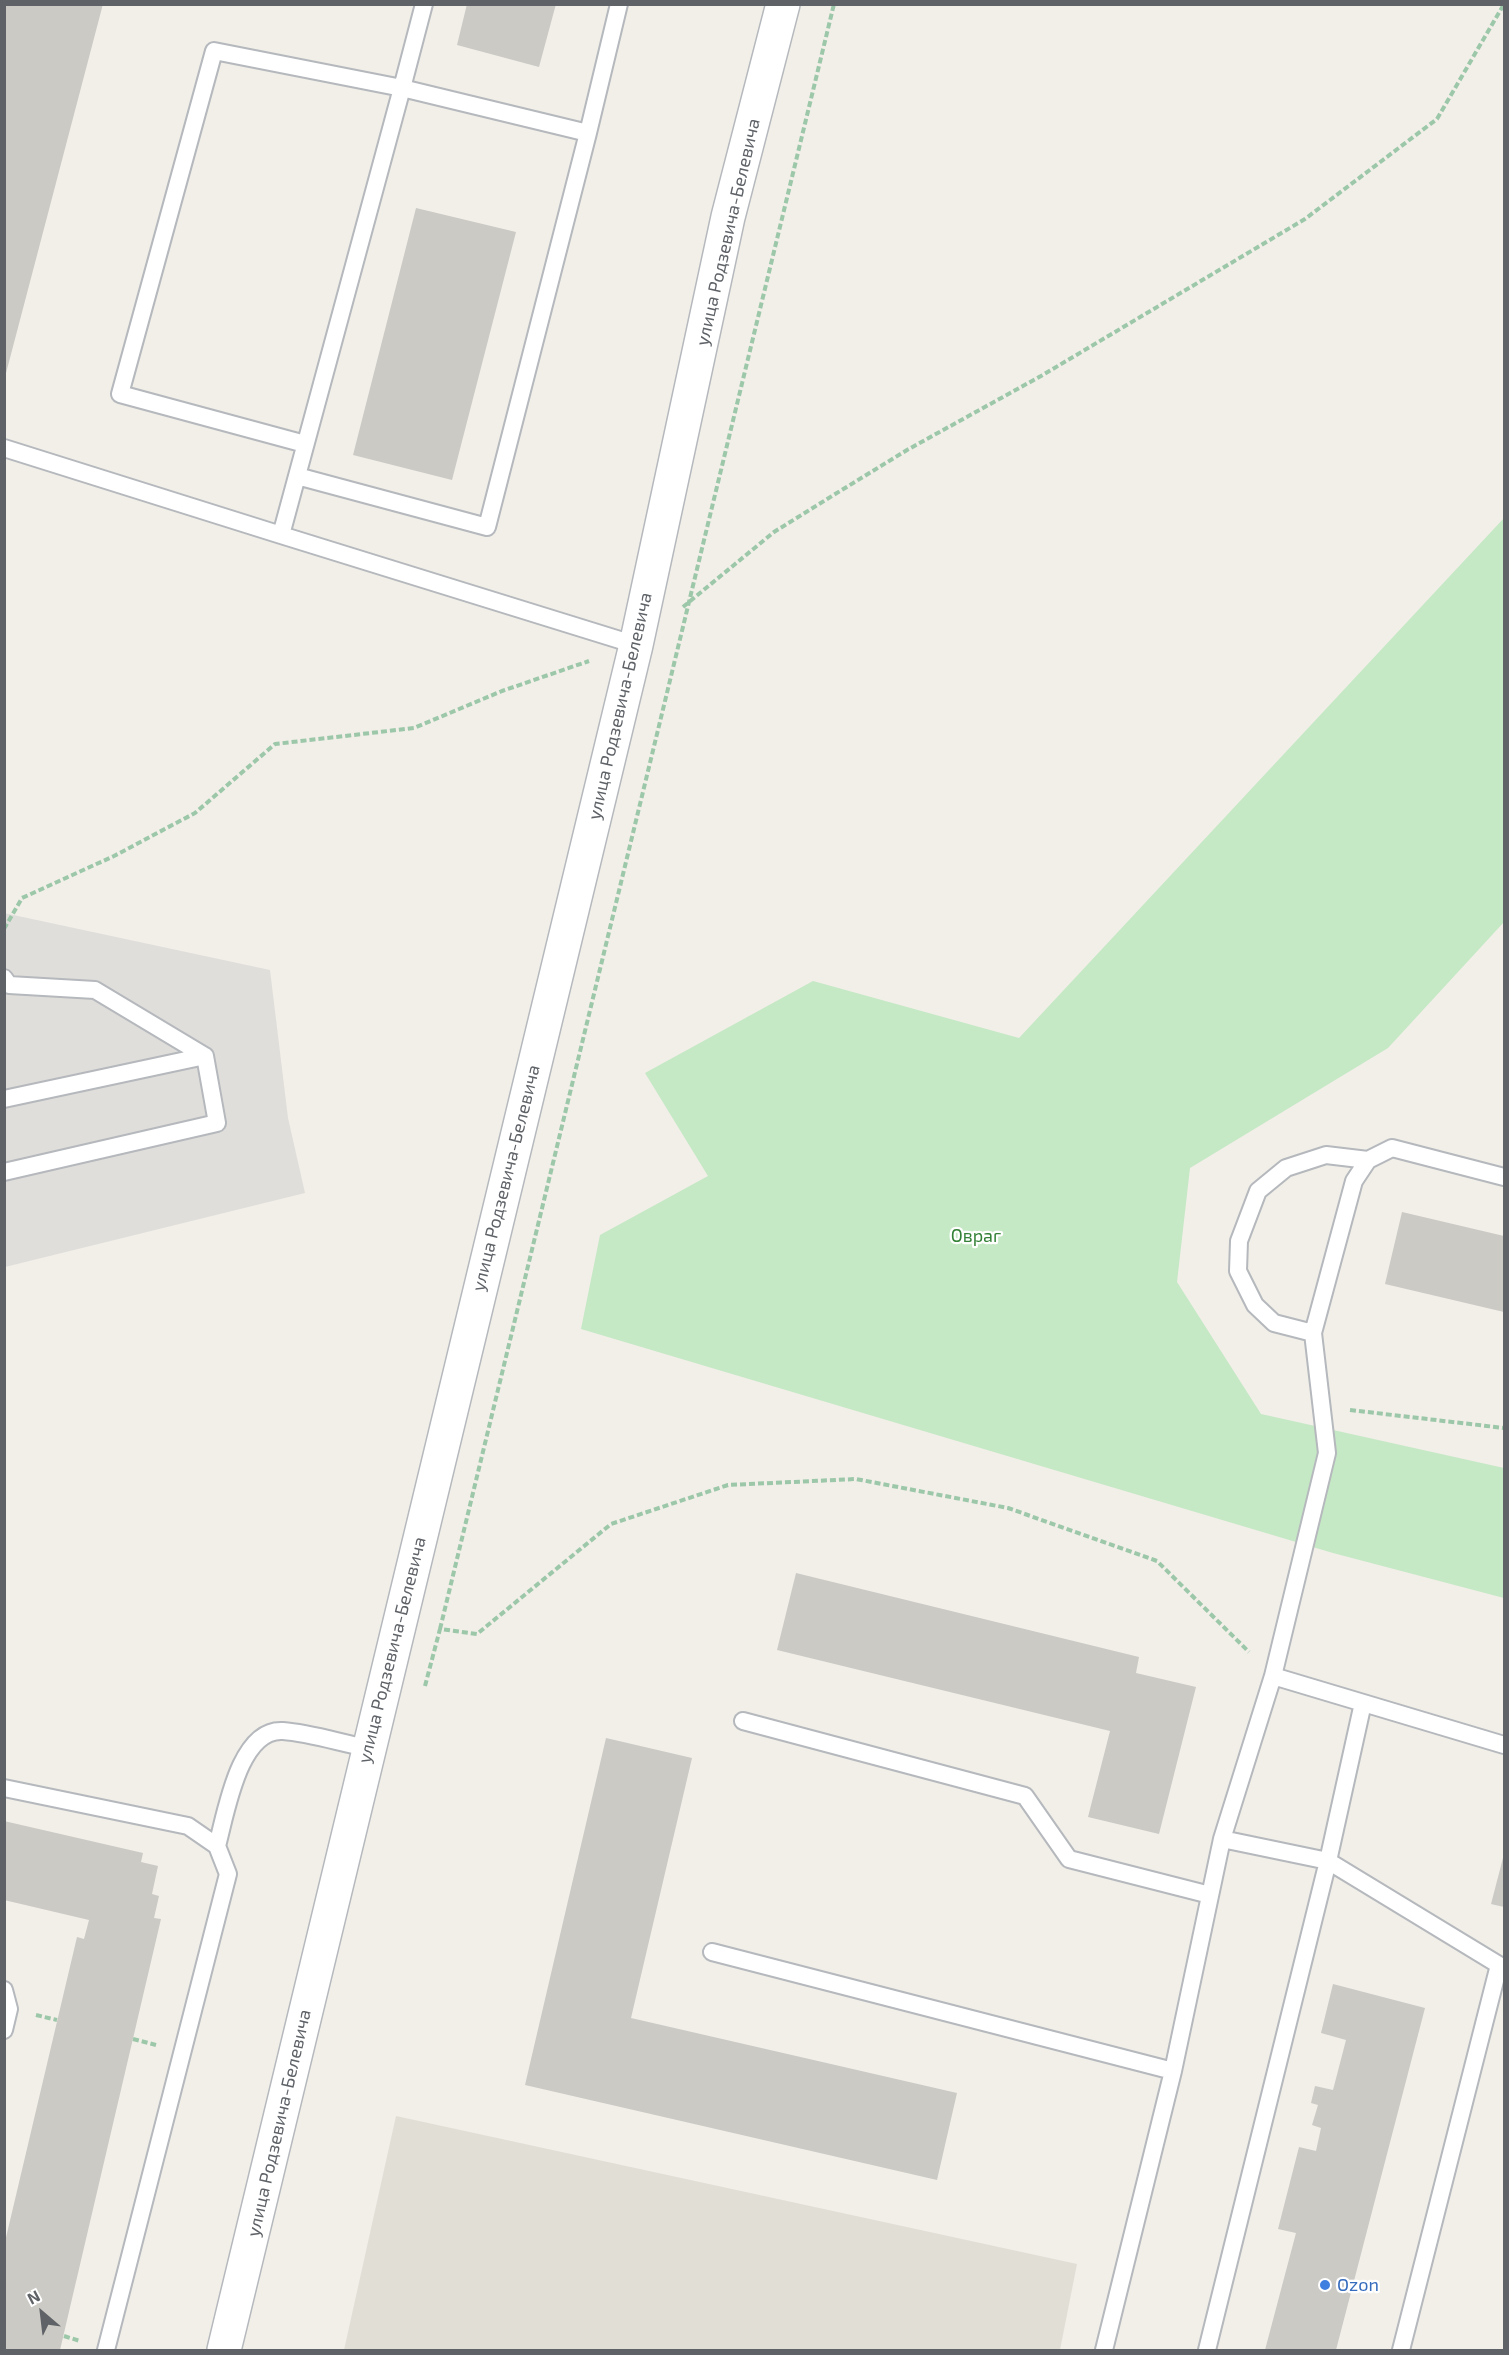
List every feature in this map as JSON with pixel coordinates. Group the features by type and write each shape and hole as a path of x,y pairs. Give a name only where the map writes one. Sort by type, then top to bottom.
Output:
{"street":[{"name":"улица Родзевича-Белевича","path":"224,2350 636,645 728,217 783,4"}],"lane":[{"path":"280,535 424,4"},
{"path":"297,476 487,526 619,4"},
{"path":"305,444 120,394 214,51 402,88 588,133"},
{"path":"4,448 636,645"},
{"path":"4,1172 217,1124 205,1056 95,990 6,985"},
{"path":"4,1099 205,1056"},
{"path":"1104,2350 1173,2070 1222,1839 1273,1676 1327,1453 1313,1334 1354,1181 1368,1161 1392,1148 1504,1177"},
{"path":"1313,1334 1274,1323 1255,1305 1238,1271 1239,1241 1258,1191 1286,1168 1326,1155 1368,1161"},
{"path":"1273,1676 1504,1745"},
{"path":"1207,2350 1328,1861 1363,1703"},
{"path":"743,1721 1025,1796 1070,1859 1210,1895"},
{"path":"217,1846 242,1760 256,1740 280,1730 368,1748"},
{"path":"4,1788 188,1826 217,1846 228,1874 106,2350"},
{"path":"1222,1839 1328,1861 1502,1966 1401,2350"},
{"path":"712,1952 1173,2070"},
{"path":"4,1990 9,2009 4,2030"}],"path":[{"path":"422,1698 834,4"},
{"path":"681,608 774,532 907,450 1041,376 1305,219 1437,119 1504,4"},
{"path":"4,929 22,898 114,856 195,813 275,744 414,728 502,691 636,645"},
{"path":"1322,1407 1504,1428"},
{"path":"440,1629 477,1634 611,1524 728,1485 856,1479 1008,1508 1158,1561 1273,1676"}],"shaded area":[{"path":"4,913 270,970 288,1118 305,1193 5,1267"},
{"path":"396,2116 1077,2264 1060,2350 344,2350"}],"green space":[{"name":"Овраг","path":"1504,518 1504,922 1388,1048 1190,1168 1177,1282 1261,1414 1504,1468 1504,1598 1333,1553 581,1329 600,1235 708,1176 645,1073 813,981 1019,1038"}],"building":[{"path":"4,4 103,4 5,377 4,376"},
{"path":"467,4 556,4 539,67 457,45"},
{"path":"416,208 516,232 452,480 353,455"},
{"path":"1402,1212 1504,1236 1504,1312 1385,1284"},
{"path":"796,1573 1139,1657 1136,1673 1196,1687 1159,1834 1088,1817 1110,1731 777,1650"},
{"path":"606,1738 692,1758 631,2018 957,2093 937,2180 525,2085"},
{"path":"4,1821 143,1853 141,1862 158,1866 152,1894 159,1896 154,1918 161,1919 60,2350 4,2350 4,2246 77,1937 84,1939 89,1920 4,1900"},
{"path":"1504,1854 1504,1907 1491,1904"},
{"path":"1333,1984 1425,2008 1336,2350 1265,2350 1296,2233 1278,2229 1299,2147 1316,2151 1321,2128 1312,2125 1318,2105 1311,2103 1315,2086 1333,2090 1346,2040 1321,2033"}],"place":[{"name":"Ozon","path":"1325,2285"}]}
